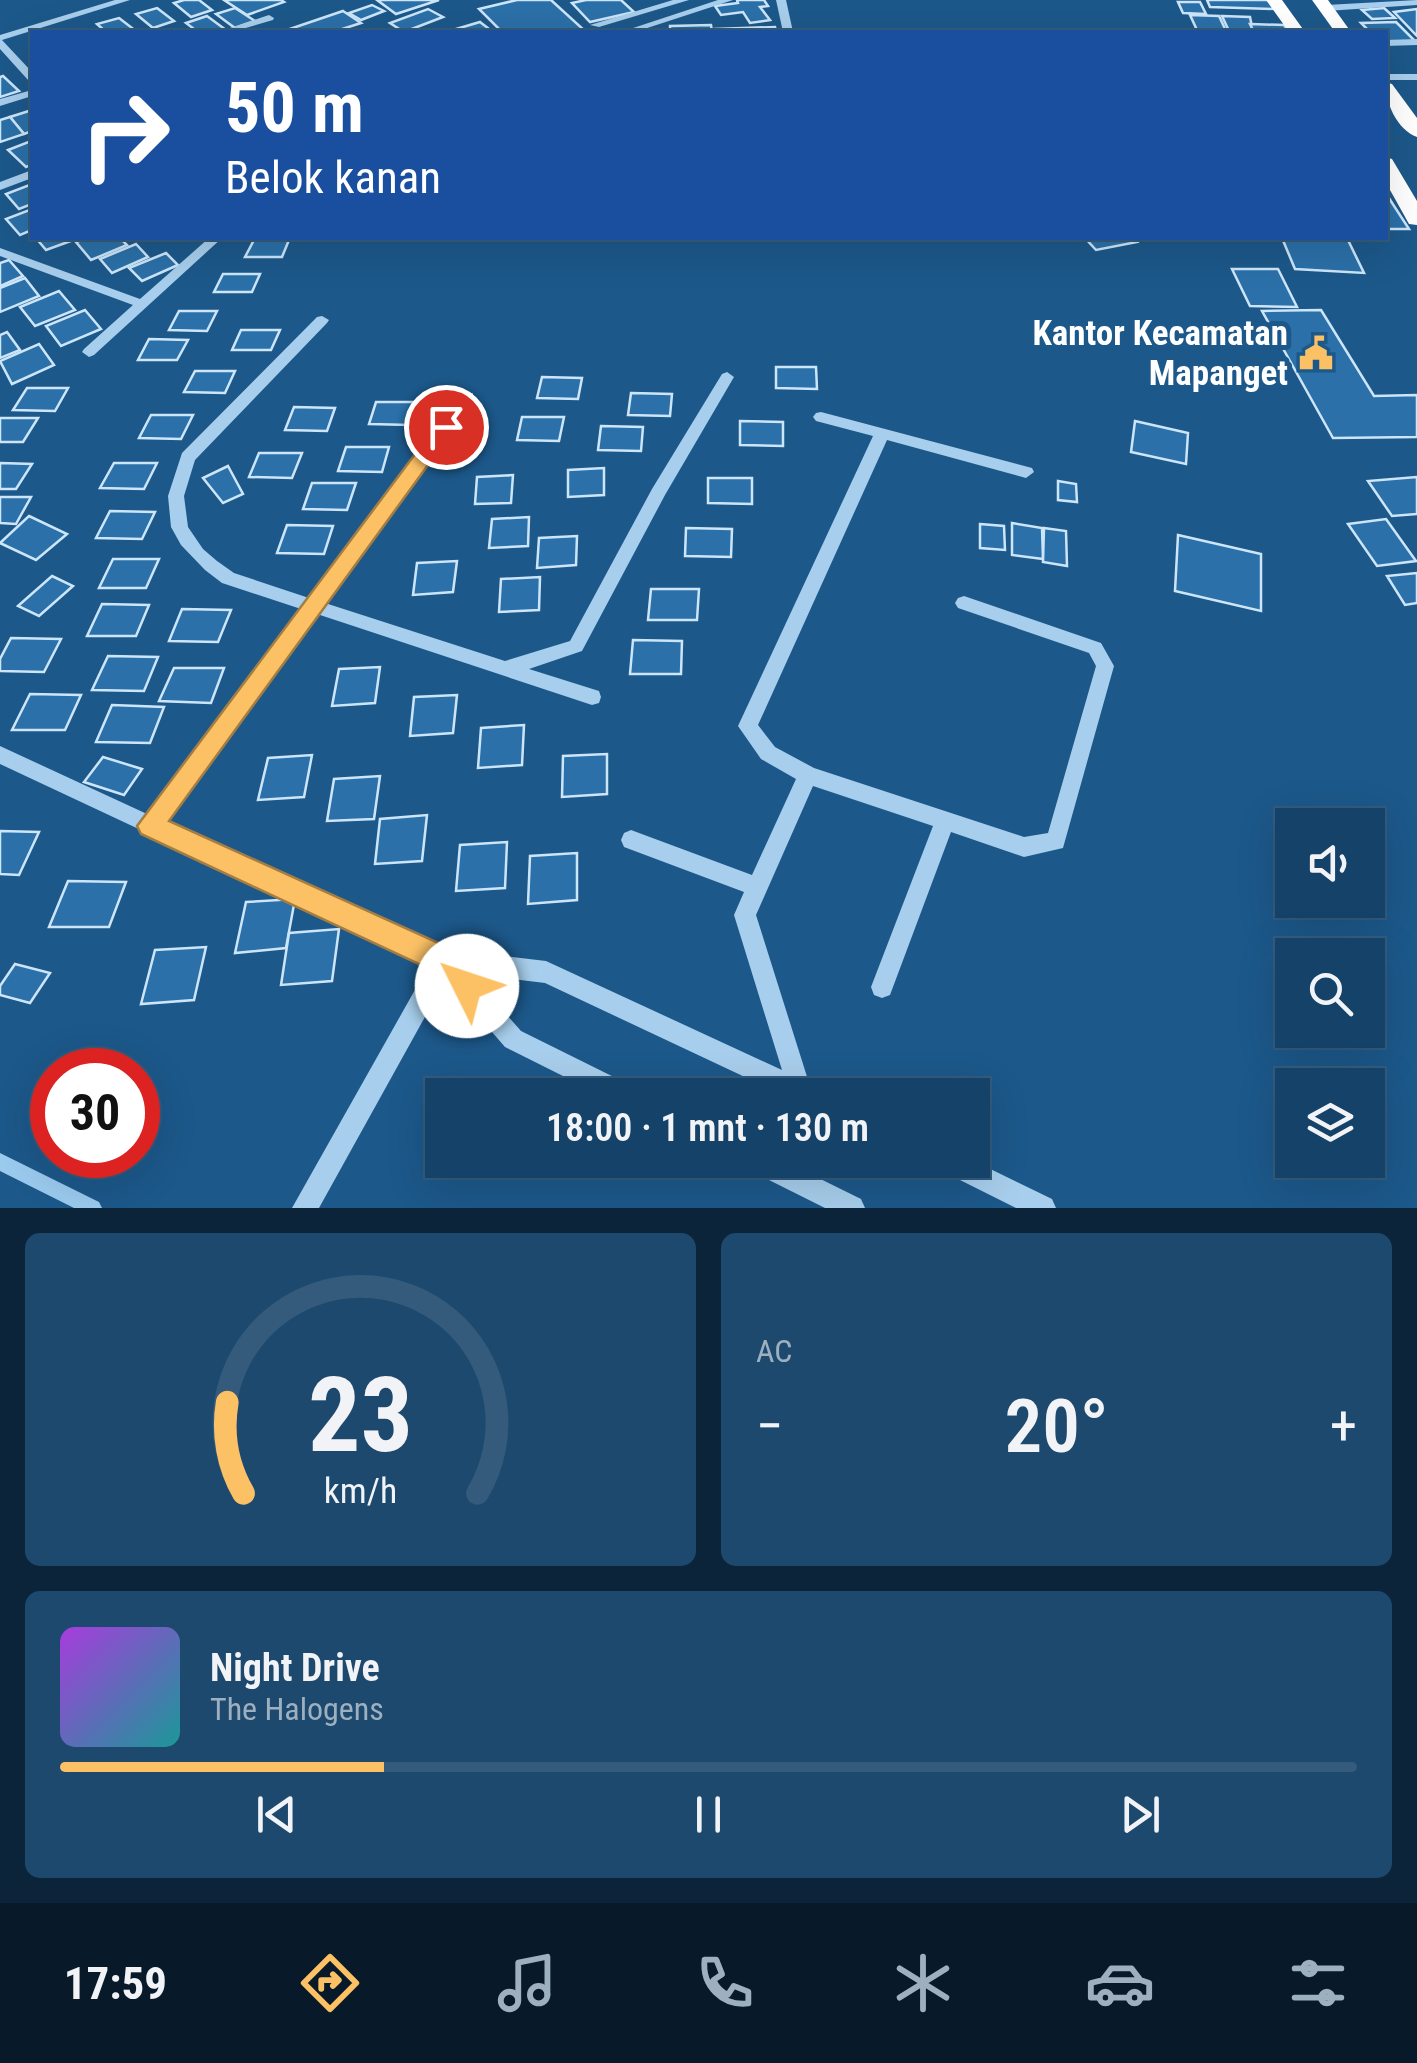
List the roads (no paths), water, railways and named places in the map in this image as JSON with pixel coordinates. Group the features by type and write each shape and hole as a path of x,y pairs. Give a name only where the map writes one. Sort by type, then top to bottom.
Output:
{"highway":[{"path":"1274,0 1296,30"},
{"path":"1323,4 1342,30"},
{"path":"1388,92 1417,131"},
{"path":"1388,168 1417,219"}],"street":[{"path":"31,30 125,0"},
{"path":"595,25 684,0"},
{"path":"632,30 728,0"},
{"path":"781,0 788,30"},
{"path":"1323,4 1417,2"},
{"path":"230,30 269,18"},
{"path":"30,30 0,40 30,76"},
{"path":"1388,43 1417,42"},
{"path":"1388,77 1417,77"},
{"path":"0,103 30,93"},
{"path":"0,186 30,175"},
{"path":"88,352 214,240"},
{"path":"0,252 140,304"},
{"path":"322,320 199,444 178,477 180,534 207,564 228,578 592,697"},
{"path":"509,667 576,646 658,493 727,377"},
{"path":"150,826 468,397"},
{"path":"822,417 1026,472"},
{"path":"882,433 748,726 768,753 808,774 1024,847 1056,841 1105,666 1095,648 964,602"},
{"path":"0,754 444,960 546,972 773,1078"},
{"path":"800,1078 745,915 808,774"},
{"path":"882,987 945,822"},
{"path":"631,840 758,888"},
{"path":"444,960 512,1039 591,1078"},
{"path":"305,1208 444,960"},
{"path":"792,1178 852,1208"},
{"path":"983,1178 1044,1208"}],"waterway":[{"path":"0,1162 93,1208"}],"place":[{"name":"Kantor Kecamatan Mapanget","path":"1316,353"}]}
